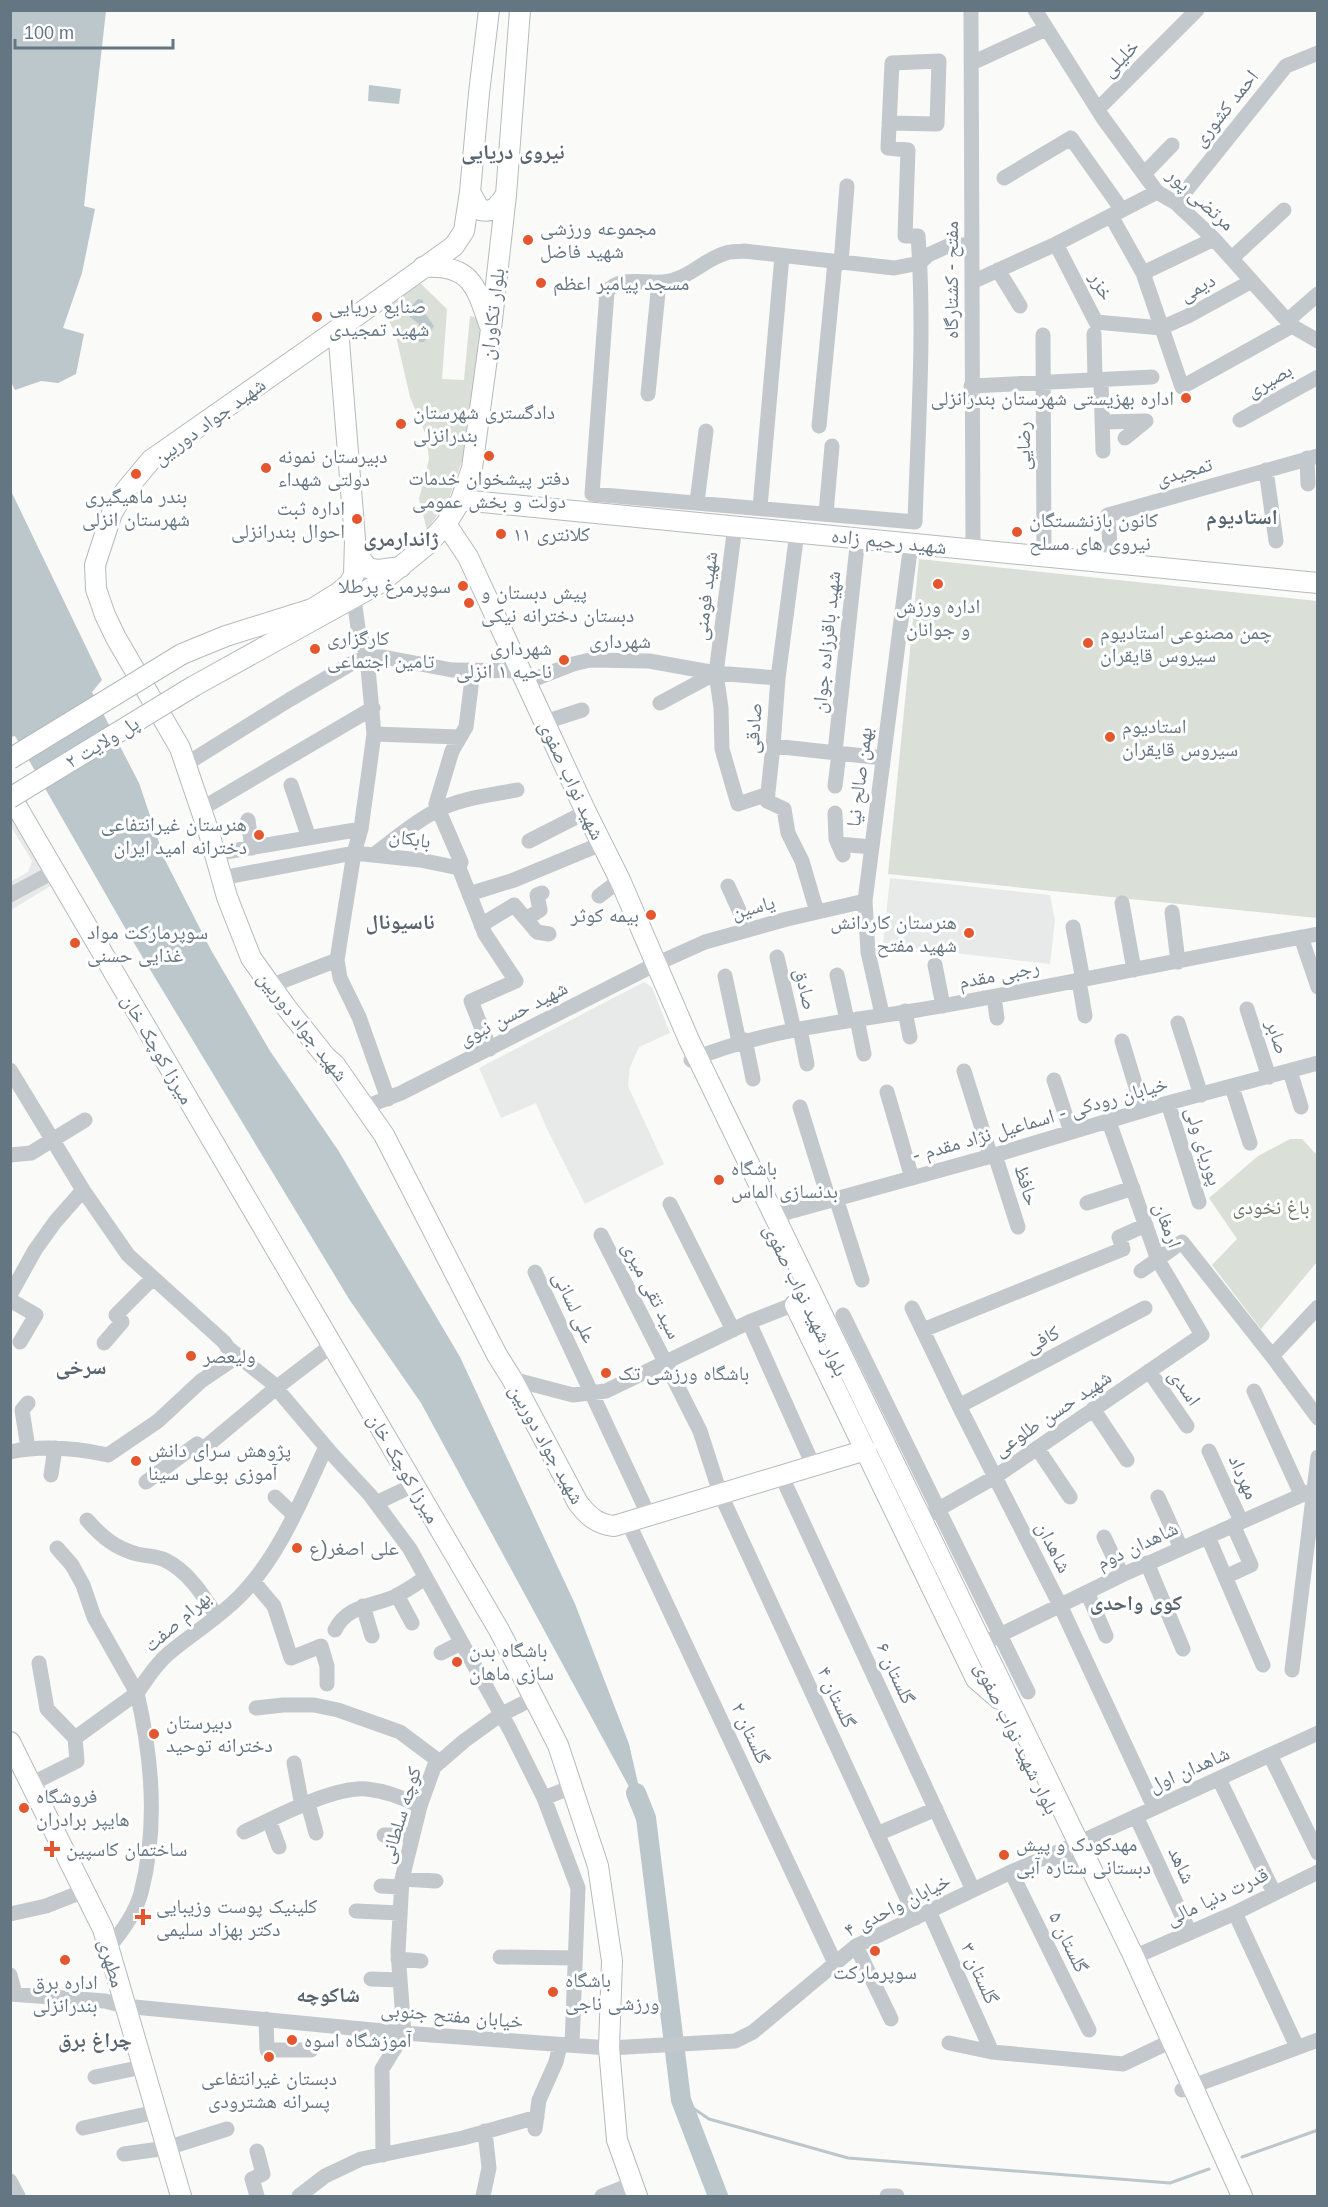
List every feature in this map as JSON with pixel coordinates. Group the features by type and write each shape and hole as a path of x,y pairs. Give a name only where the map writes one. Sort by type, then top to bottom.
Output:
{"main road":[{"path":"489,10 478,93 471,192 480,210 488,212 495,209 506,195"},
{"name":"بلوار تکاوران","path":"354,599 380,583 428,544 446,524 461,500 472,468 506,195 520,10"},
{"name":"شهید جواد دوربین","path":"471,192 464,231 454,246 151,460 126,490 112,513 94,565 96,589 116,638 180,748 201,809 226,897 247,947 270,986 326,1057 335,1065 384,1135 496,1355 512,1379 578,1503 590,1518 603,1525 614,1526 866,1450"},
{"path":"423,267 444,267 459,271 467,277 478,291 491,329"},
{"path":"338,329 355,539 362,561 368,568 378,570 401,567"},
{"name":"شهید رحیم زاده","path":"461,500 1317,582"},
{"name":"شهید نواب صفوی","path":"446,524 468,557 601,844 620,880 692,1053"},
{"name":"پل ولایت ۲","path":"10,759 182,654 226,636 312,609 338,593 349,584 354,575 355,539"},
{"name":"پل ولایت ۲","path":"10,796 194,686 354,599"},
{"name":"میرزا کوچک خان","path":"10,796 499,1630 558,1744 598,1866 612,1961 609,2048 616,2140 635,2190"},
{"name":"بلوار شهید نواب صفوی","path":"692,1053 774,1216 805,1300 929,1514 981,1643 1074,1845 1080,1867 1162,2045 1187,2088 1242,2196"},
{"name":"بلوار شهید نواب صفوی","path":"692,1053 805,1300 999,1699 1134,1957 1230,2196"},
{"path":"805,1300 866,1450 976,1679 999,1699"},
{"name":"مطهری","path":"10,1742 15,1764 31,1784 103,1929 181,2196"}],"street":[{"name":"مفتح - کشتارگاه","path":"971,10 973,550"},
{"name":"مرتضی پور","path":"1035,10 1098,109 1158,192 1176,203 1214,239 1290,323 1317,341"},
{"name":"خلیلی","path":"1098,109 1197,10"},
{"path":"972,63 1046,29"},
{"name":"احمد کشوری","path":"1176,203 1286,66 1317,53"},
{"path":"889,123 937,124 939,61 891,63 888,148 908,150 905,236 918,236 920,263 920,384 915,522 592,494 607,292 612,286 621,282 659,282 676,279 725,253 744,251 894,268 920,263 928,255 950,245 972,245"},
{"path":"1004,178 1071,138 1117,213 1143,273 1182,387 1290,323 1317,294"},
{"path":"1144,174 1172,145"},
{"path":"819,426 847,186"},
{"path":"972,282 1056,244 1158,192"},
{"path":"1232,258 1284,210"},
{"path":"1143,273 1214,239"},
{"name":"خزر","path":"1056,244 1096,322 1161,328"},
{"path":"760,507 782,256"},
{"path":"998,270 1020,306"},
{"name":"دیمی","path":"1161,328 1252,281"},
{"path":"648,394 659,282"},
{"path":"1094,334 1103,452"},
{"name":"رضایی","path":"1043,335 1044,557"},
{"path":"971,386 1152,377"},
{"name":"بصیری","path":"1240,420 1317,377"},
{"path":"1102,422 1146,421 1125,438"},
{"path":"697,502 706,430"},
{"path":"826,513 832,446"},
{"path":"1308,483 1312,457"},
{"name":"تمجیدی","path":"1111,564 1108,515 1312,457"},
{"path":"1266,470 1276,541"},
{"name":"شهید فومنی","path":"735,526 716,673 721,708 722,749 738,804 768,794"},
{"name":"صادقی","path":"768,794 778,678 797,532"},
{"name":"شهید باقرزاده جوان","path":"835,786 858,537"},
{"name":"بهمن صالح نیا","path":"882,1014 868,952 865,901 911,543"},
{"path":"354,599 358,628 368,657 374,734 361,829 354,853 337,960 340,978 359,1017 388,1099"},
{"path":"186,764 289,700 354,662 368,657 384,657 452,670 523,676"},
{"name":"شهرداری","path":"523,676 590,660 650,661 716,673 778,678"},
{"path":"473,671 466,727 452,751 436,804 461,862 459,868 485,934 516,981 471,1001 490,1049"},
{"path":"660,703 716,673"},
{"path":"201,809 373,708"},
{"path":"546,722 582,710"},
{"path":"374,734 459,737"},
{"path":"773,746 882,758"},
{"path":"291,785 309,838"},
{"path":"375,854 438,810 474,798 517,790"},
{"path":"768,794 767,801 784,809 788,833 802,861 818,912"},
{"path":"529,841 586,812"},
{"path":"835,813 836,839 841,850 872,847"},
{"path":"248,820 252,848"},
{"path":"214,854 361,829"},
{"path":"469,894 514,880 601,844"},
{"name":"بابکان","path":"221,878 354,853 375,854 459,868"},
{"path":"13,888 55,871"},
{"path":"599,896 620,880"},
{"path":"728,885 748,930"},
{"path":"526,919 540,910 537,895 542,893"},
{"name":"یاسین","path":"656,964 705,942 865,901"},
{"path":"1122,903 1134,970"},
{"path":"482,925 514,905 537,932 549,934"},
{"path":"1172,912 1179,962"},
{"path":"1073,927 1085,1016"},
{"name":"رجبی مقدم","path":"692,1053 797,1029 994,997 1317,934"},
{"path":"1301,937 1317,987"},
{"name":"صادق","path":"777,957 807,1065"},
{"path":"270,986 337,960"},
{"name":"شهید حسن نبوی","path":"365,1107 388,1099 490,1049 656,964"},
{"path":"935,965 944,1006"},
{"path":"837,975 864,1054"},
{"path":"725,976 753,1079"},
{"path":"994,997 997,1018"},
{"name":"صابر","path":"1247,1009 1269,1077"},
{"path":"905,1011 910,1037"},
{"path":"1178,1023 1202,1095"},
{"path":"1122,1041 1143,1110"},
{"name":"- خیابان رودکی - اسماعیل نژاد مقدم","path":"774,1216 993,1156 1168,1103 1317,1064"},
{"path":"10,1070 83,1190 128,1255 231,1352 276,1388 376,1503 410,1549 510,1730 544,1798 578,1888 575,1958 566,2045 539,2100 536,2123 485,2131 463,2138 360,2159 325,2176 299,2196"},
{"name":"حافظ","path":"964,1071 1018,1227"},
{"path":"1290,1071 1301,1107"},
{"path":"1054,1080 1071,1132"},
{"path":"1232,1087 1250,1143"},
{"path":"887,1092 912,1178"},
{"name":"پوریای ولی","path":"1168,1103 1199,1202"},
{"path":"800,1107 862,1280"},
{"path":"10,1155 31,1153 85,1120"},
{"name":"ارمغان","path":"1109,1122 1158,1260 1202,1335"},
{"path":"1088,1203 1133,1188"},
{"path":"20,1342 36,1315 11,1297 35,1250 55,1222 83,1190"},
{"path":"670,1204 733,1330"},
{"path":"923,1330 1123,1249 1119,1236 1146,1225"},
{"name":"سید تقی میری","path":"601,1235 700,1431 720,1493"},
{"path":"1141,1271 1182,1242 1272,1356 1317,1418"},
{"name":"علی لسانی","path":"535,1272 648,1516"},
{"path":"104,1343 122,1322 116,1315 152,1279"},
{"path":"512,1379 573,1395 606,1391 749,1322 805,1300"},
{"path":"1272,1356 1317,1307"},
{"name":"شاهدان","path":"912,1308 1060,1605 1154,1807"},
{"name":"کافی","path":"959,1406 1145,1308"},
{"path":"843,1315 929,1514 1000,1635 1028,1692"},
{"path":"749,1322 813,1465"},
{"name":"شهید حسن طلوعی","path":"929,1514 995,1477 1202,1335"},
{"path":"146,1482 197,1444 203,1449 332,1345"},
{"path":"10,1452 28,1448 55,1448 79,1449 108,1455 158,1422 231,1352"},
{"name":"اسدی","path":"1149,1371 1187,1426"},
{"path":"1254,1391 1311,1487"},
{"path":"20,1406 28,1448"},
{"path":"1093,1409 1127,1460"},
{"name":"بهرام صفت","path":"75,1738 137,1693 154,1668 168,1654 239,1597 253,1581 277,1546 294,1515 326,1447"},
{"path":"51,1475 55,1448"},
{"path":"1037,1448 1070,1497"},
{"name":"مهرداد","path":"1209,1451 1251,1565 1225,1577"},
{"path":"1292,1670 1311,1487 1317,1458"},
{"name":"گلستان ۶","path":"782,1474 973,1890"},
{"path":"376,1503 414,1485"},
{"name":"شاهدان دوم","path":"981,1643 1311,1487"},
{"name":"گلستان ۴","path":"720,1493 877,1834 922,1914"},
{"path":"275,1497 294,1515"},
{"path":"1158,1497 1181,1548"},
{"path":"87,1520 111,1544 163,1559 188,1576 216,1615"},
{"name":"گلستان ۲","path":"628,1522 835,1963"},
{"path":"1104,1537 1122,1575"},
{"path":"1208,1537 1263,1665"},
{"path":"57,1548 72,1564 83,1585 94,1617 137,1693 150,1761 150,1834 140,1895 124,1930 108,1948"},
{"path":"1147,1563 1183,1649"},
{"path":"335,1630 344,1616 363,1606 397,1595 425,1578"},
{"path":"253,1581 274,1606 291,1658 321,1646 327,1666 327,1684"},
{"path":"1087,1592 1106,1636"},
{"path":"397,1595 412,1623"},
{"path":"363,1606 372,1636"},
{"path":"441,1653 461,1643"},
{"path":"31,1784 77,1761 75,1738 47,1709 39,1663"},
{"name":"کوچه سلطانی","path":"404,2033 398,1959 401,1883 420,1806 434,1767 464,1741 500,1715 534,1698"},
{"path":"256,1707 315,1705 338,1710 400,1732 440,1762"},
{"name":"شاهدان اول","path":"1074,1845 1317,1733"},
{"path":"1270,1755 1317,1853"},
{"path":"294,1763 305,1805 316,1833"},
{"path":"1219,1779 1274,1893"},
{"path":"544,1798 572,1787"},
{"path":"244,1832 338,1792 366,1789 402,1798 420,1806"},
{"path":"877,1834 936,1809"},
{"name":"شاهد","path":"1136,1816 1190,1933"},
{"path":"269,1820 279,1847"},
{"path":"384,1835 413,1835"},
{"name":"خیابان واحدی ۴","path":"634,2048 727,2042 742,2038 753,2032 856,1946 1011,1872 1074,1845"},
{"path":"1042,1859 1061,1859 1080,1867"},
{"name":"گلستان ۵","path":"1011,1872 1089,2030"},
{"name":"قدرت دنیا مالی","path":"1134,1957 1234,1913 1317,1872"},
{"path":"381,1886 436,1881"},
{"path":"10,1914 46,1906 84,1891"},
{"path":"356,1911 400,1913"},
{"path":"1234,1913 1297,2047"},
{"name":"گلستان ۳","path":"922,1914 992,2052"},
{"path":"856,1946 891,2019"},
{"path":"501,1957 575,1958"},
{"path":"398,1959 421,1960"},
{"path":"10,1975 13,1994"},
{"path":"371,1979 400,1980"},
{"name":"خیابان مفتح جنوبی","path":"13,1994 105,2001 124,2006 404,2033 634,2048"},
{"path":"266,2019 267,2050 311,2050"},
{"path":"383,2155 382,2068 404,2033"},
{"path":"1187,2088 1317,2040"},
{"path":"949,2043 992,2052 1123,2064 1162,2045"},
{"path":"95,2077 142,2067"},
{"path":"83,2128 156,2112"},
{"path":"124,2154 166,2148 228,2129"},
{"path":"483,2196 489,2168 485,2131"},
{"path":"257,2151 263,2174 252,2179 257,2196"},
{"path":"10,2181 18,2196"},
{"path":"602,2196 635,2190"},
{"path":"887,2196 897,2196"}],"shaded area":[{"path":"11,10 106,11 84,206 95,209 82,273 63,328 84,334 76,374 58,383 41,381 15,390 10,380"},
{"path":"369,85 401,89 399,104 368,101"},
{"path":"418,299 423,300 424,312 434,326 424,342 419,342 419,324 405,313"},
{"path":"10,489 102,680 92,692 139,783 165,860 211,950 270,1051 338,1150 460,1357 575,1604 629,1744 646,1818 421,1403 349,1299 128,933 15,736 11,737"},
{"path":"19,813 59,881 11,910 10,882 28,872 32,861 11,827 11,820"},
{"name":"هنرستان کاردانش شهید مفتح","path":"890,878 1050,895 1055,920 1050,964 883,945"},
{"path":"644,982 652,987 670,1033 639,1047 630,1067 628,1086 664,1164 585,1204 536,1103 501,1118 479,1068"}],"green space":[{"path":"420,283 447,309 442,379 464,380 470,316 479,318 480,339 465,452 450,496 427,530 419,499 429,459 426,435 410,397 395,332 381,306"},
{"name":"استادیوم سیروس قایقران","path":"919,559 1317,601 1317,918 888,874"},
{"name":"باغ نخودی","path":"1290,1139 1302,1139 1317,1155 1317,1262 1261,1329 1212,1265 1237,1239 1209,1198 1258,1156"}],"waterway":[{"path":"636,1793 646,1818 681,2100 718,2196"},
{"path":"681,2100 709,2119 848,2158 1170,2183 1209,2169"},
{"path":"1242,2157 1318,2130"}],"place":[{"name":"مجموعه ورزشی شهید فاضل","path":"528,240"},
{"name":"مسجد پیامبر اعظم","path":"541,283"},
{"name":"صنایع دریایی شهید تمجیدی","path":"317,317"},
{"name":"اداره بهزیستی شهرستان بندرانزلی","path":"1186,398"},
{"name":"دادگستری شهرستان بندرانزلی","path":"401,424"},
{"name":"دفتر پیشخوان خدمات دولت و بخش عمومی","path":"489,456"},
{"name":"دبیرستان نمونه دولتی شهداء","path":"266,468"},
{"name":"بندر ماهیگیری شهرستان انزلی","path":"136,474"},
{"name":"اداره ثبت احوال بندرانزلی","path":"357,519"},
{"name":"کانون بازنشستگان نیروی های مسلح","path":"1017,532"},
{"name":"کلانتری ۱۱","path":"501,534"},
{"name":"اداره ورزش و جوانان","path":"938,584"},
{"name":"سوپرمرغ پرطلا","path":"463,586"},
{"name":"پیش دبستان و دبستان دخترانه نیکی","path":"469,603"},
{"name":"چمن مصنوعی استادیوم سیروس قایقران","path":"1088,643"},
{"name":"کارگزاری تامین اجتماعی","path":"315,649"},
{"name":"شهرداری ناحیه ۱ انزلی","path":"564,660"},
{"name":"استادیوم سیروس قایقران","path":"1110,737"},
{"name":"هنرستان غیرانتفاعی دخترانه امید ایران","path":"259,835"},
{"name":"بیمه کوثر","path":"651,915"},
{"name":"هنرستان کاردانش شهید مفتح","path":"969,933"},
{"name":"سوپرمارکت مواد غذایی حسنی","path":"75,943"},
{"name":"باشگاه بدنسازی الماس","path":"719,1180"},
{"name":"ولیعصر","path":"191,1356"},
{"name":"باشگاه ورزشی تک","path":"606,1373"},
{"name":"پژوهش سرای دانش آموزی بوعلی سینا","path":"136,1461"},
{"name":"علی اصغر(ع","path":"297,1548"},
{"name":"باشگاه بدن سازی ماهان","path":"457,1662"},
{"name":"دبیرستان دخترانه توحید","path":"154,1734"},
{"name":"فروشگاه هایپر برادران","path":"24,1808"},
{"name":"ساختمان کاسپین","path":"52,1849"},
{"name":"مهدکودک و پیش دبستانی ستاره آبی","path":"1004,1855"},
{"name":"کلینیک پوست وزیبایی دکتر بهزاد سلیمی","path":"143,1917"},
{"name":"سوپرمارکت","path":"875,1951"},
{"name":"اداره برق بندرانزلی","path":"65,1960"},
{"name":"باشگاه ورزشی ناجی","path":"553,1992"},
{"name":"آموزشگاه اسوه","path":"292,2040"},
{"name":"دبستان غیرانتفاعی پسرانه هشترودی","path":"269,2057"}],"district":[{"name":"نیروی دریایی","path":"513,152"},
{"name":"استادیوم","path":"1242,517"},
{"name":"ژاندارمری","path":"401,539"},
{"name":"ناسیونال","path":"400,922"},
{"name":"سرخی","path":"81,1367"},
{"name":"کوی واحدی","path":"1136,1603"},
{"name":"شاکوچه","path":"328,1995"},
{"name":"چراغ برق","path":"95,2040"}]}
